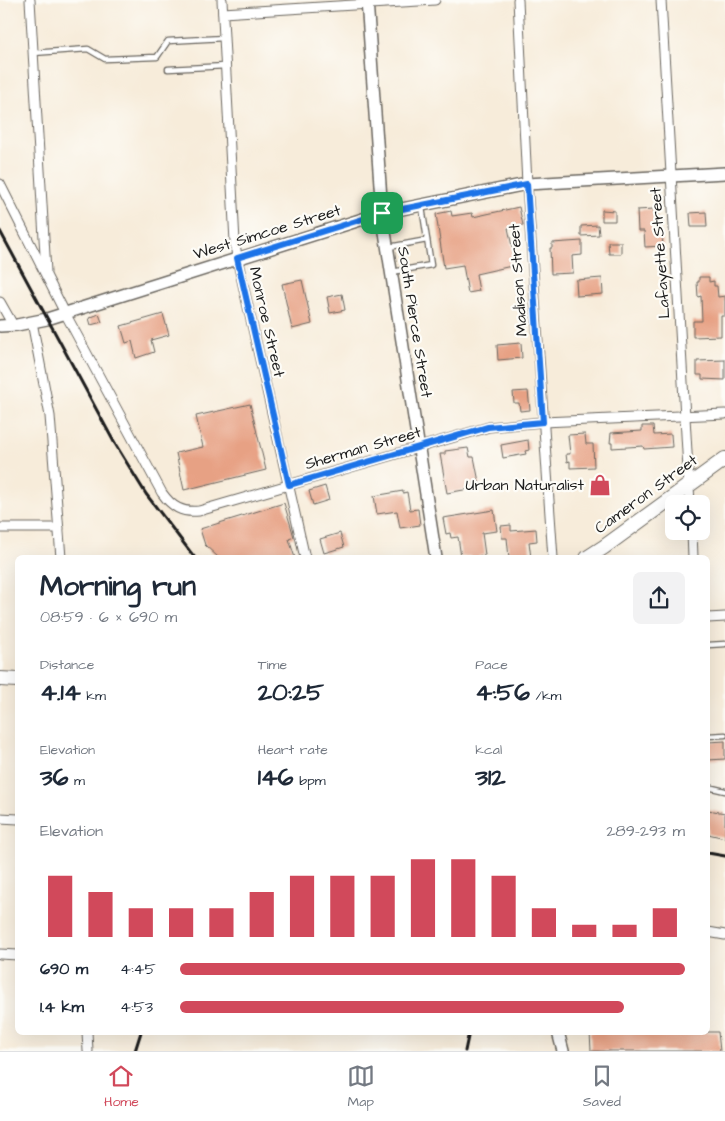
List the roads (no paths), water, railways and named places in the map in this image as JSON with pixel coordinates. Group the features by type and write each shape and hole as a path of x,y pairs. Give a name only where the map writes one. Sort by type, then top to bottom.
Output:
{"main road":[{"name":"Cameron Street","path":"592,555 725,459"},
{"path":"0,679 15,680"}],"street":[{"path":"30,0 47,277"},
{"name":"Monroe Street","path":"222,0 237,258 304,555"},
{"path":"223,12 368,2 434,0"},
{"name":"Madison Street","path":"518,0 527,184 553,555"},
{"name":"Lafayette Street","path":"661,0 690,495"},
{"name":"South Pierce Street","path":"368,2 382,213 436,555"},
{"name":"West Simcoe Street","path":"0,326 32,322 64,313 382,213 527,184 725,173"},
{"name":"Sherman Street","path":"0,184 64,313 162,493 168,502 176,508 187,511 199,511 488,427 543,422 725,414"},
{"path":"0,302 13,325"},
{"path":"32,322 50,416 61,555"},
{"path":"0,528 59,528"},
{"path":"692,540 693,555"},
{"path":"710,618 725,617"},
{"path":"0,818 15,819"},
{"path":"710,932 725,935"},
{"path":"0,954 15,955"},
{"path":"87,1035 88,1051"},
{"path":"559,1035 563,1051"}],"lane":[{"path":"33,53 88,49 104,59 157,57 168,41 224,38"},
{"path":"168,69 226,66"},
{"path":"391,272 430,265 422,205"},
{"path":"387,247 427,240"},
{"path":"710,645 725,644"},
{"path":"710,736 725,735"},
{"path":"710,787 725,791"}],"railway":[{"path":"0,231 114,442 146,494 193,555"},
{"path":"710,853 725,856"},
{"path":"135,1051 140,1035"},
{"path":"465,1051 468,1035"}],"place":[{"name":"Urban Naturalist","path":"600,485"}]}
